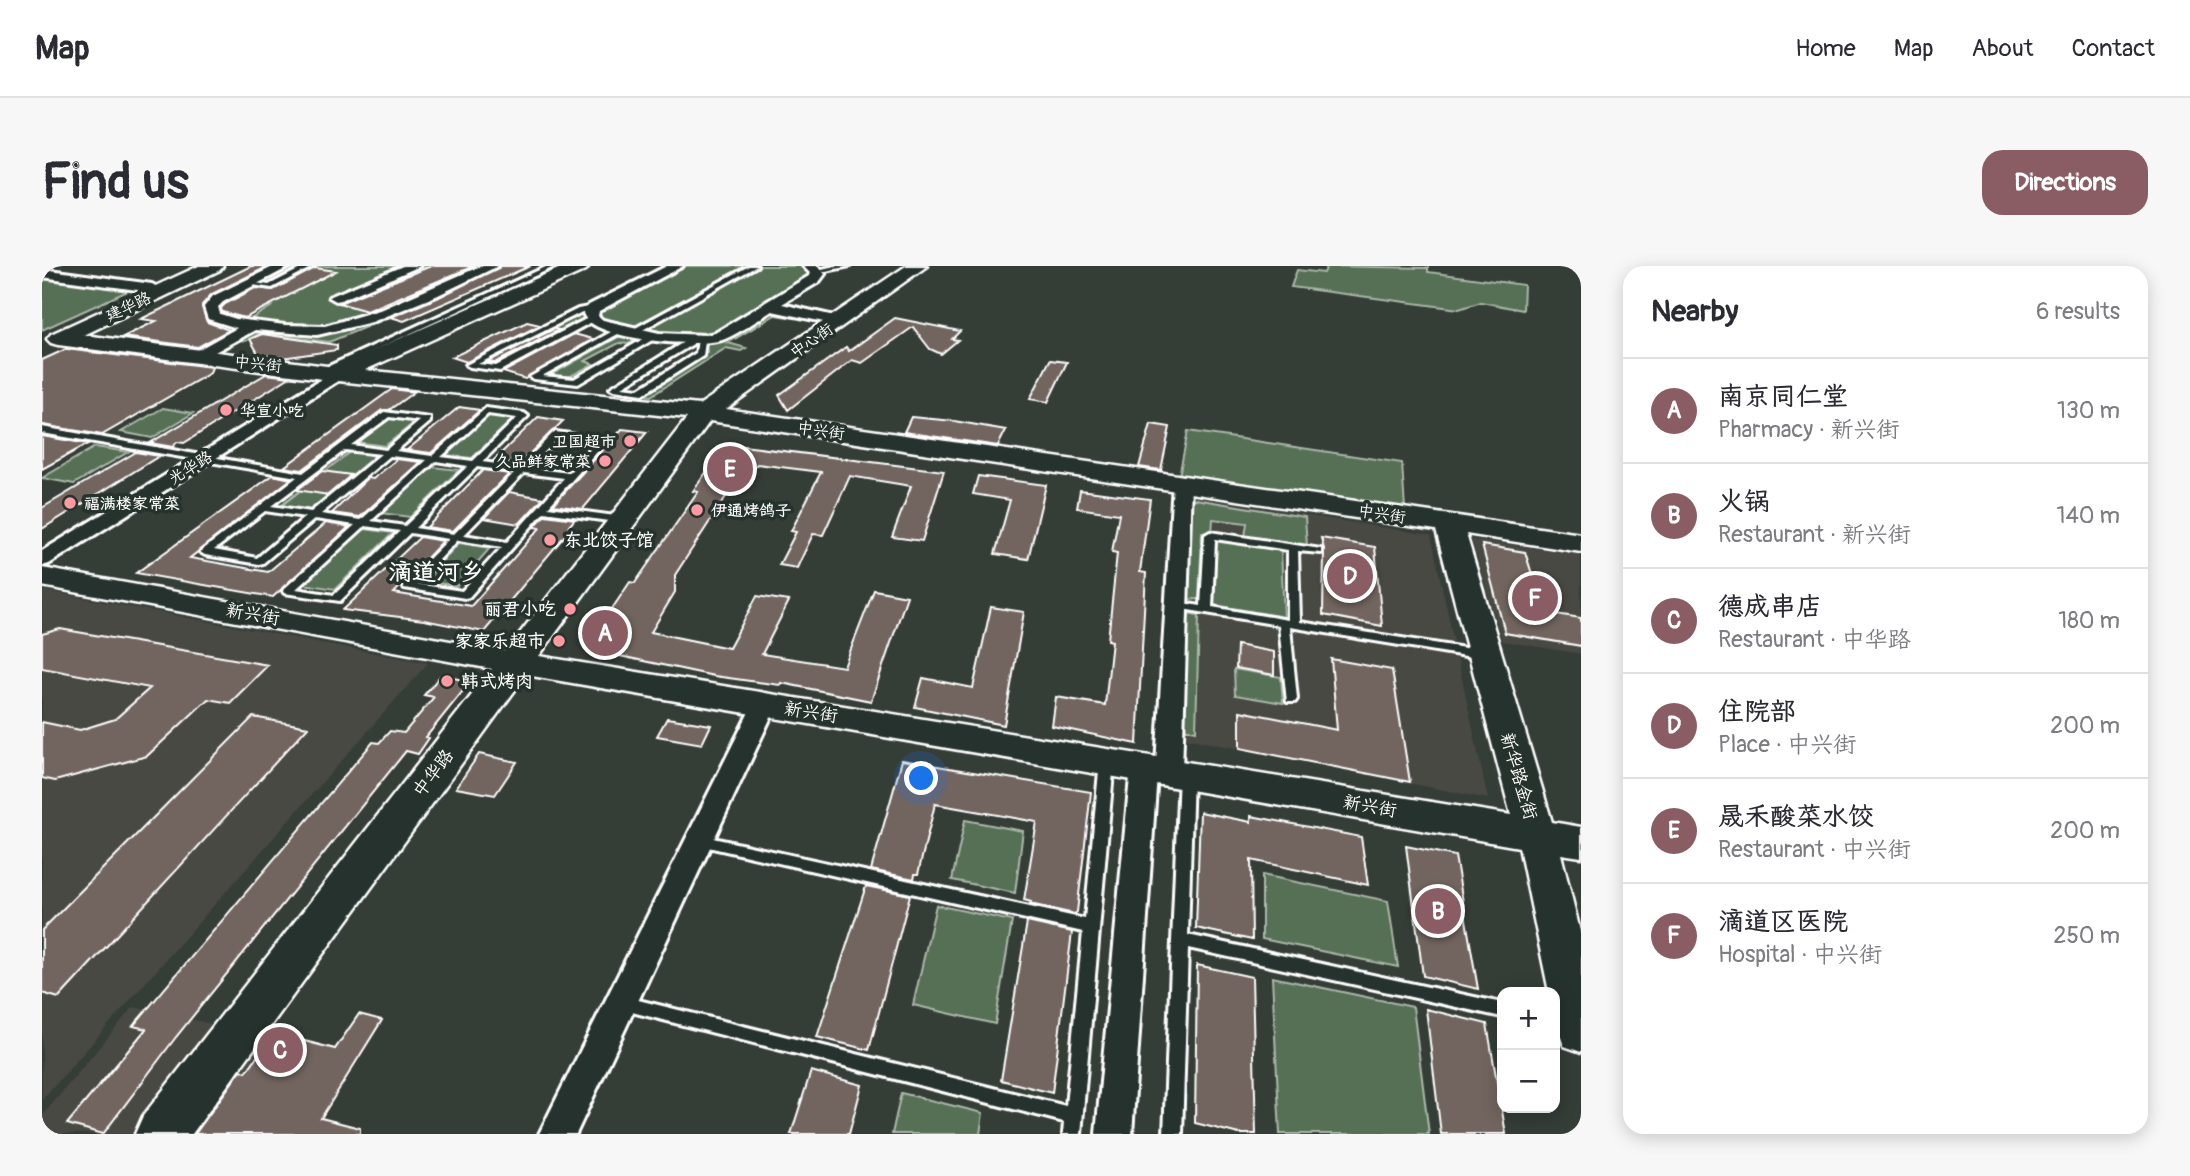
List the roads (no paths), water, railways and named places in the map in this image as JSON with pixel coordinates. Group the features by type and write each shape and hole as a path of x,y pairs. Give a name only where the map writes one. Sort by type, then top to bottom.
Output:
{"street":[{"name":"建华路","path":"47,341 201,266"},
{"name":"建华路","path":"47,341 214,266"},
{"path":"285,266 218,299 211,307 213,316 222,321 298,331 323,331 369,318 492,266"},
{"path":"336,297 414,266"},
{"path":"330,372 580,266"},
{"path":"640,266 673,268"},
{"name":"中心街","path":"704,413 918,266"},
{"path":"594,313 673,268"},
{"path":"594,313 629,330 696,341 720,336 814,279 814,268"},
{"path":"43,274 152,288"},
{"path":"395,274 446,285"},
{"path":"774,303 842,318"},
{"path":"198,355 253,325"},
{"name":"中兴街","path":"47,341 198,355 704,413 1581,543"},
{"name":"光华路","path":"42,560 204,458 330,372"},
{"name":"中华路","path":"161,1134 704,413"},
{"path":"1114,1134 1167,771 1182,482"},
{"name":"新华路金街","path":"1449,524 1536,834 1576,1027"},
{"name":"新兴街","path":"42,577 516,663 1581,842"},
{"path":"557,1134 765,704"}],"lane":[{"path":"249,284 270,287 311,266"},
{"path":"330,372 554,266"},
{"path":"654,336 575,382 534,377 754,266"},
{"path":"814,268 848,266"},
{"path":"580,310 594,313 497,369 470,365 580,310"},
{"path":"696,341 700,354 640,392 614,388 696,341"},
{"path":"486,411 524,415 336,599 288,592 434,459 486,411"},
{"path":"387,414 427,419 259,561 205,552 344,447 387,414"},
{"path":"42,430 305,476"},
{"path":"556,435 602,441 465,595 408,586 521,470 556,435"},
{"path":"344,447 571,476"},
{"path":"264,508 510,545"},
{"path":"541,509 623,520"},
{"path":"1206,610 1210,535 1317,551"},
{"path":"1292,699 1289,624 1293,548"},
{"path":"1176,605 1486,656"},
{"path":"620,1003 1073,1125 1107,761"},
{"path":"1167,771 1180,940 1174,1134"},
{"path":"699,839 1091,927"},
{"path":"1180,940 1497,1009"}],"place":[{"name":"华宣小吃","path":"226,410"},
{"name":"卫国超市","path":"630,441"},
{"name":"久品鲜家常菜","path":"605,461"},
{"name":"晟禾酸菜水饺","path":"730,469"},
{"name":"福满楼家常菜","path":"70,503"},
{"name":"伊通烤鸽子","path":"697,510"},
{"name":"东北饺子馆","path":"550,540"},
{"name":"住院部","path":"1350,576"},
{"name":"滴道区医院","path":"1535,598"},
{"name":"丽君小吃","path":"570,609"},
{"name":"南京同仁堂","path":"605,633"},
{"name":"家家乐超市","path":"559,641"},
{"name":"韩式烤肉","path":"447,681"},
{"name":"火锅","path":"1438,911"},
{"name":"德成串店","path":"280,1050"}],"district":[{"name":"滴道河乡","path":"436,572"}]}
